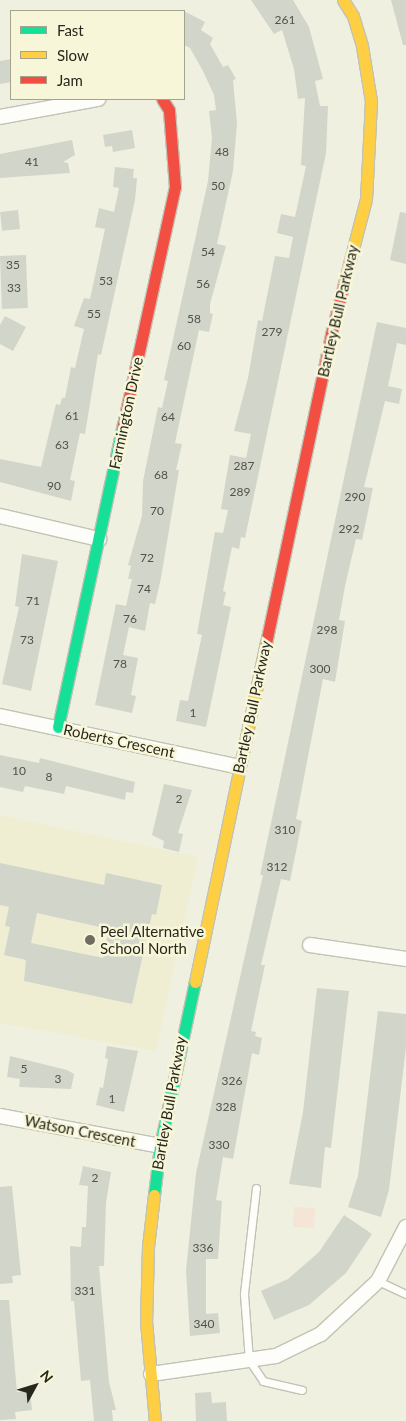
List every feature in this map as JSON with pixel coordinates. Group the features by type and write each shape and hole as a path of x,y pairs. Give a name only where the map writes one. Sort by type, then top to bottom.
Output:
{"street":[{"name":"Bartley Bull Parkway","path":"156,1421 146,1321 148,1246 160,1146 336,308 366,199 371,101 362,46 353,16 343,0"},
{"path":"0,117 93,100"},
{"name":"Farmington Drive","path":"58,727 175,187 169,110 163,100"},
{"path":"0,516 99,539"},
{"name":"Roberts Crescent","path":"0,716 239,767"},
{"path":"310,945 406,959"},
{"name":"Watson Crescent","path":"0,1116 160,1146"},
{"path":"151,1374 276,1356 321,1334 378,1281 406,1227"}],"lane":[{"path":"256,1188 244,1294 249,1360 263,1381 302,1390"},
{"path":"378,1281 406,1294"}],"shaded area":[{"name":"Peel Alternative School North","path":"0,815 198,857 156,1051 0,1023"},
{"path":"294,1207 315,1208 314,1228 293,1227"}],"building":[{"path":"251,0 293,0 309,27 323,79 315,81 320,106 328,106 326,153 245,538 241,537 239,549 232,547 223,591 226,592 223,605 231,607 206,727 176,721 180,700 188,701 202,635 197,634 215,532 223,533 228,510 221,509 230,455 246,458 251,434 234,431 248,378 258,320 262,321 275,256 289,258 293,237 277,233 281,214 295,217 306,166 301,165 305,98 298,99 294,69 282,30 274,34"},
{"path":"391,0 406,0 406,45 403,45"},
{"path":"185,12 205,22 201,30 213,38 210,44 223,67 228,65 236,79 233,80 237,123 233,171 217,244 226,246 210,304 210,313 213,314 209,332 199,330 175,443 182,444 176,470 179,470 161,578 155,604 150,603 145,631 129,627 123,655 138,658 131,695 136,696 132,713 95,705 116,604 126,606 132,579 128,579 131,566 128,565 142,516 143,481 158,407 162,408 168,381 164,380 208,181 212,138 209,111 216,110 214,95 190,48 185,46"},
{"path":"10,59 10,82 0,84 0,61"},
{"path":"132,130 135,148 113,152 112,146 105,147 103,135"},
{"path":"72,140 75,155 63,162 68,163 70,173 0,178 0,154"},
{"path":"115,167 134,169 133,178 137,178 135,200 101,355 98,354 85,434 80,433 70,480 75,481 71,501 0,482 0,459 41,467 56,404 60,405 62,398 65,398 71,367 75,368 84,329 74,326 84,298 90,299 105,229 95,227 99,208 114,212 119,188 113,187"},
{"path":"18,210 20,229 2,231 0,212"},
{"path":"400,212 406,213 406,264 390,260"},
{"path":"26,255 28,308 2,309 0,256"},
{"path":"5,316 26,327 13,351 0,344 0,325"},
{"path":"377,322 406,328 406,345 397,343 388,386 402,389 399,404 385,401 364,487 373,488 362,540 356,539 345,586 339,620 345,621 335,682 323,679 296,819 302,821 290,881 281,879 261,965 265,965 251,1031 256,1032 255,1036 262,1038 259,1055 252,1053 233,1159 223,1157 216,1200 222,1201 218,1259 206,1259 206,1314 218,1313 220,1333 190,1336 186,1270 196,1173 263,875 260,875"},
{"path":"22,554 58,561 31,691 2,684 19,607 15,606"},
{"path":"0,755 39,763 40,758 135,782 133,793 126,792 125,800 66,786 64,794 25,786 23,792 0,787"},
{"path":"164,784 192,790 178,833 183,834 179,852 163,848 164,841 152,835"},
{"path":"0,863 104,885 106,873 162,885 156,915 152,914 132,1004 24,981 26,960 4,955 10,927 5,926 9,907 0,905","holes":["37,913 109,929 103,958 31,943"]},
{"path":"317,988 349,991 331,1148 325,1147 321,1188 289,1184 303,1112"},
{"path":"378,1011 406,1014 406,1047 389,1190 381,1217 348,1207 358,1176"},
{"path":"107,1046 138,1051 124,1112 96,1105 100,1087 103,1088 108,1059 105,1058"},
{"path":"10,1056 67,1070 74,1074 71,1089 19,1087 20,1079 7,1077"},
{"path":"83,1166 111,1172 106,1202 104,1266 99,1266 109,1382 116,1410 112,1410 113,1421 94,1421 90,1380 81,1381 74,1301 71,1301 70,1246 81,1247 82,1227 86,1227 88,1186 79,1185"},
{"path":"12,1186 21,1275 12,1276 13,1283 0,1284 0,1187"},
{"path":"344,1215 372,1234 346,1273 309,1305 274,1320 261,1291 288,1279 319,1252"},
{"path":"0,1300 9,1300 17,1392 30,1391 32,1410 15,1412 16,1419 0,1420"},
{"path":"211,1392 212,1403 226,1402 227,1421 196,1421 195,1393"}],"traffic: fast":[{"path":"58,727 123,425"},
{"path":"154,1195 160,1146 195,982"}],"traffic: slow":[{"path":"343,0 353,16 362,46 371,101 366,199 349,264"},
{"path":"195,982 266,643"},
{"path":"154,1195 148,1247 146,1321 155,1421"}],"traffic: jam":[{"path":"123,425 175,187 169,110 163,100"},
{"path":"266,643 331,334 349,264"}],"place":[{"name":"Peel Alternative School North","path":"90,940"}]}
